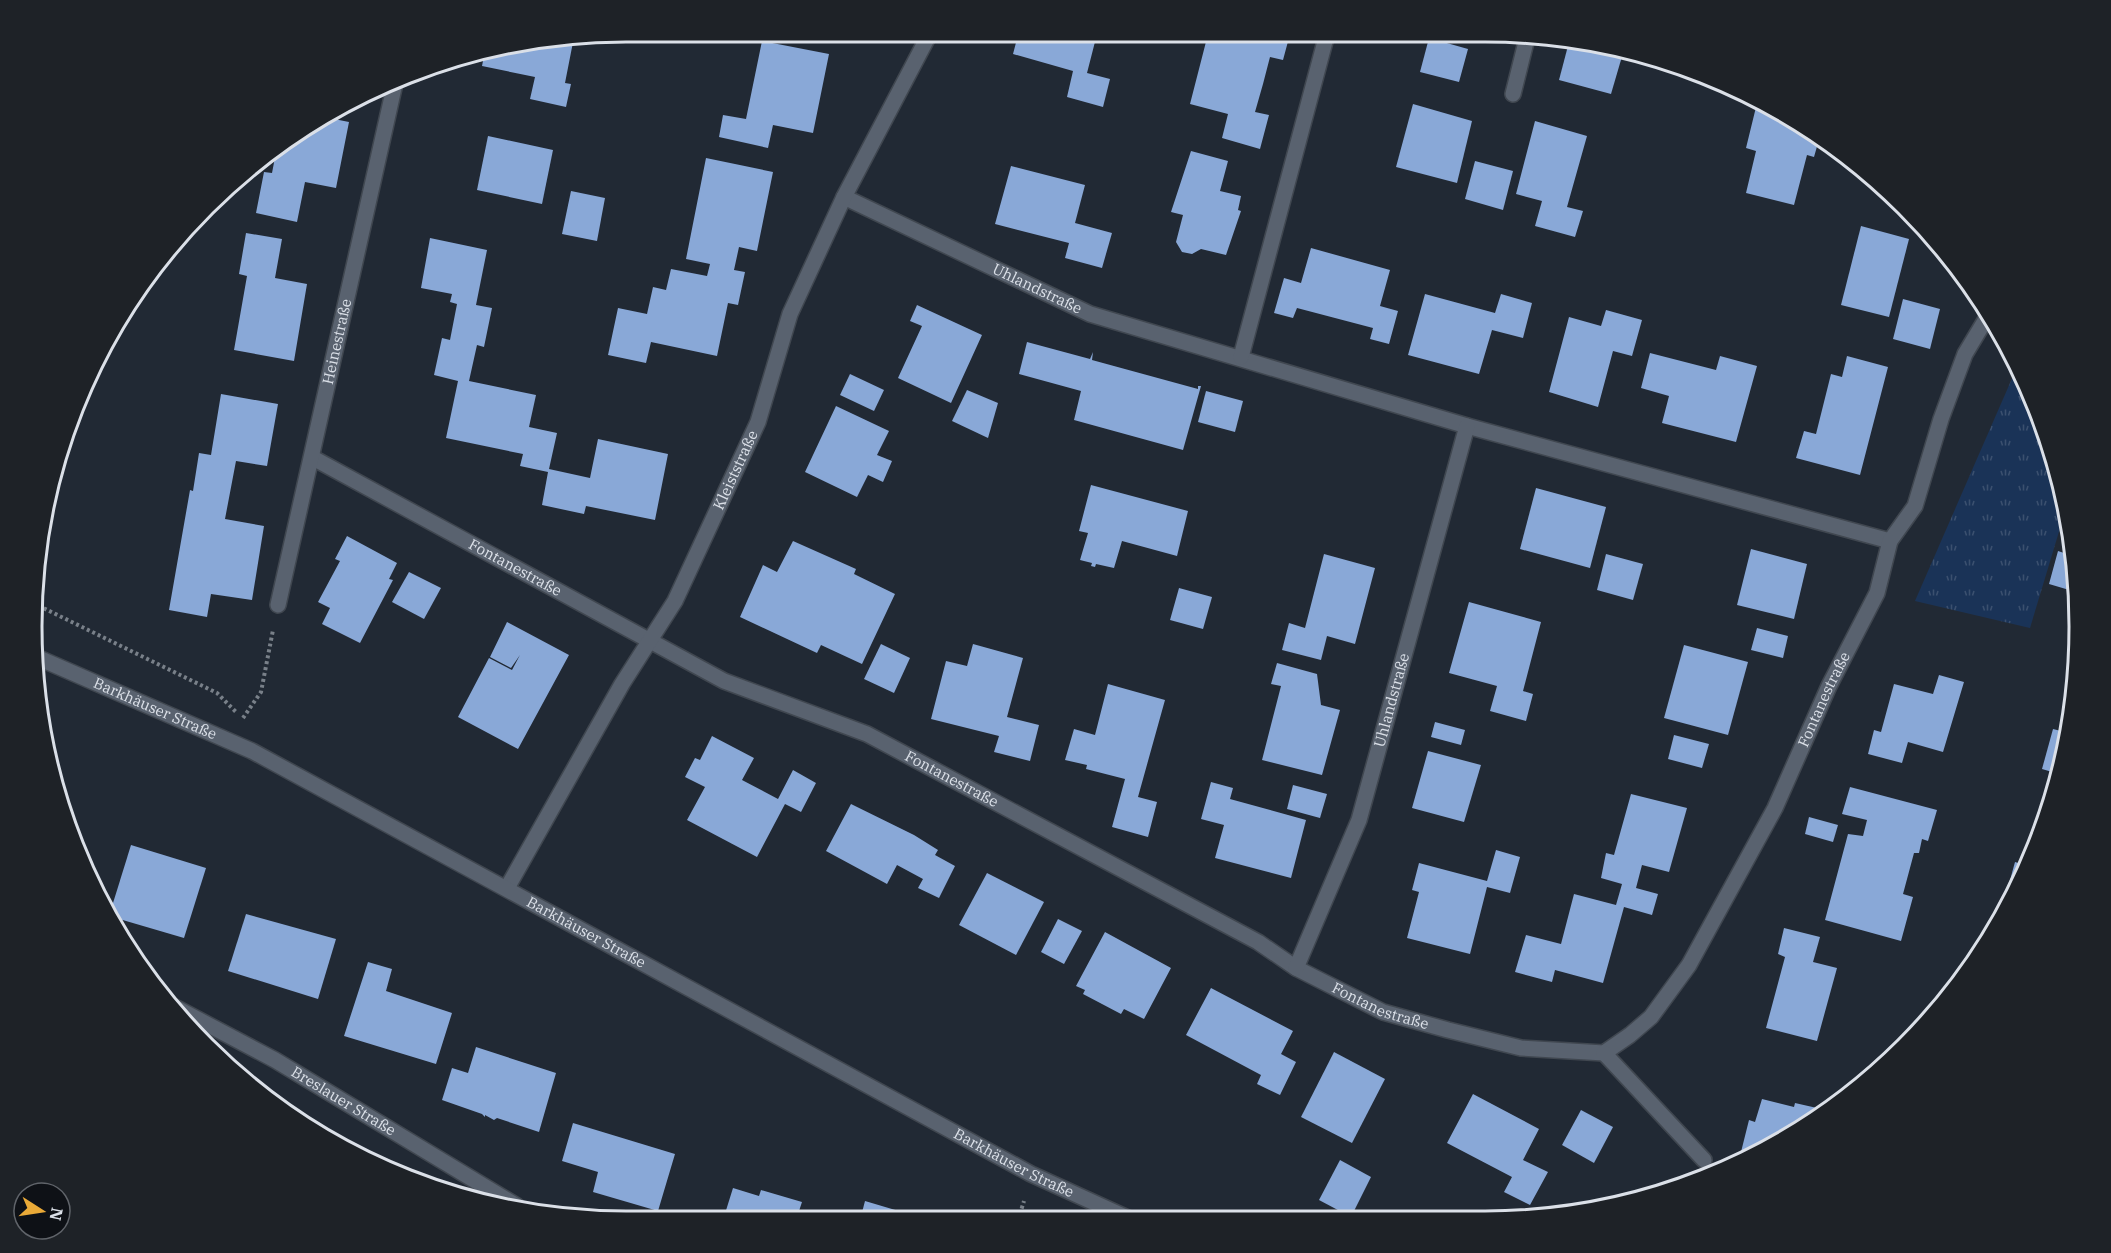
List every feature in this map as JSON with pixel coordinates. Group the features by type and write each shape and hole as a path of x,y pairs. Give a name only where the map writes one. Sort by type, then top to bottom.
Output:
{"street":[{"name":"Kleiststraße","path":"507,888 675,601 758,422 790,314 844,197 924,42"},
{"path":"1240,357 1325,42"},
{"path":"1513,94 1526,43"},
{"name":"Heinestraße","path":"278,605 313,458 394,90"},
{"name":"Uhlandstraße","path":"844,197 1090,314 1467,426 1890,541"},
{"name":"Fontanestraße","path":"313,458 724,681 867,734 1258,942 1296,968 1383,1012 1521,1048 1604,1053 1651,1017 1689,965 1775,808 1829,686 1877,593 1890,541 1915,506 1941,419 1965,354 1984,323"},
{"name":"Uhlandstraße","path":"1296,968 1359,820 1467,426"},
{"name":"Barkhäuser Straße","path":"43,660 252,751 432,851 507,888 1031,1174 1112,1211"},
{"name":"Breslauer Straße","path":"191,1017 274,1060 504,1198"},
{"path":"1604,1053 1704,1160"}],"path":[{"path":"243,718 261,692 278,605"},
{"path":"42,608 217,693 243,718 253,724"}],"green space":[{"path":"2013,376 2038,439 2060,527 2030,628 1915,601"}],"building":[{"path":"762,42 829,54 813,133 773,125 768,148 719,137 723,115 746,119"},
{"path":"1016,42 1095,42 1087,73 1110,79 1103,107 1067,97 1073,71 1013,54"},
{"path":"1206,42 1288,42 1283,60 1270,57 1255,112 1269,115 1260,149 1222,138 1228,114 1190,104"},
{"path":"1428,42 1443,42 1468,49 1459,82 1420,72"},
{"path":"573,45 565,83 571,84 566,107 530,99 535,77 482,66 483,60 512,53"},
{"path":"1567,48 1621,58 1611,94 1559,80"},
{"path":"1413,104 1472,121 1457,183 1396,167"},
{"path":"1756,109 1817,147 1814,157 1807,155 1794,205 1746,193 1756,151 1746,148"},
{"path":"335,119 349,122 336,188 305,182 297,222 256,213 264,172 272,173 274,161 302,141"},
{"path":"1535,121 1587,136 1567,207 1583,211 1575,237 1535,226 1542,201 1516,194"},
{"path":"488,136 553,150 542,204 477,190"},
{"path":"1191,151 1228,161 1220,191 1241,196 1238,210 1241,211 1226,255 1201,249 1192,254 1182,252 1176,242 1183,215 1171,212"},
{"path":"706,158 773,172 757,251 739,247 734,270 745,272 738,305 728,303 717,356 651,342 646,363 608,355 618,308 647,314 653,287 666,290 671,269 707,276 710,264 686,259"},
{"path":"1475,161 1513,171 1503,210 1465,199"},
{"path":"1011,166 1085,185 1075,223 1112,233 1102,268 1065,258 1069,243 995,224"},
{"path":"571,191 605,198 597,241 562,234"},
{"path":"1861,226 1909,239 1889,317 1841,305"},
{"path":"246,233 282,239 275,278 307,284 294,361 234,350 247,276 239,274"},
{"path":"430,238 487,250 476,305 492,308 484,347 477,345 469,381 536,395 529,427 557,433 549,469 590,478 598,439 668,454 655,520 586,506 584,514 542,505 548,472 520,466 523,454 446,438 458,381 434,375 442,338 450,340 457,304 450,302 452,294 421,288"},
{"path":"1311,248 1390,270 1380,306 1398,311 1389,344 1370,339 1373,328 1297,308 1293,318 1274,313 1284,278 1301,283"},
{"path":"1425,294 1495,313 1501,294 1532,303 1523,338 1492,330 1479,374 1408,355"},
{"path":"1903,299 1940,309 1930,349 1893,339"},
{"path":"917,305 982,335 951,403 898,378 922,326 910,321"},
{"path":"1606,310 1642,320 1632,356 1613,351 1598,407 1549,392 1569,317 1601,326"},
{"path":"1027,342 1090,359 1093,352 1092,360 1198,389 1198,386 1201,386 1183,450 1074,420 1081,391 1019,374"},
{"path":"1650,353 1716,370 1720,356 1757,366 1736,442 1662,423 1669,396 1641,388"},
{"path":"1847,356 1888,367 1860,475 1796,458 1804,431 1816,434 1831,374 1842,377"},
{"path":"850,374 884,390 874,411 840,395"},
{"path":"967,390 998,403 988,438 952,421"},
{"path":"1206,391 1243,401 1235,432 1198,422"},
{"path":"221,394 278,404 267,466 236,461 225,519 264,526 252,600 211,594 207,617 169,610 190,490 193,491 199,453 211,455"},
{"path":"836,406 889,431 877,455 892,461 883,482 868,475 857,497 805,472"},
{"path":"1091,485 1188,511 1177,556 1122,541 1114,568 1096,564 1095,567 1091,566 1092,563 1080,560 1088,533 1079,531"},
{"path":"1536,488 1606,507 1590,568 1520,549"},
{"path":"347,536 397,563 389,579 393,580 360,643 322,624 330,608 318,602 340,561 335,559"},
{"path":"793,541 856,569 854,574 895,594 862,664 821,645 817,653 740,617 763,565 777,572"},
{"path":"1751,549 1807,564 1794,619 1737,605"},
{"path":"2058,551 2064,553 2068,590 2049,584"},
{"path":"1324,554 1375,568 1355,644 1327,636 1321,660 1282,650 1289,623 1305,628"},
{"path":"1606,554 1643,564 1633,600 1597,590"},
{"path":"409,572 441,588 424,619 392,602"},
{"path":"1179,588 1212,597 1203,629 1170,620"},
{"path":"1469,602 1541,622 1523,691 1533,694 1526,721 1490,711 1497,686 1449,673"},
{"path":"507,622 569,655 518,749 458,717 489,658 512,670 520,655 511,668 490,657"},
{"path":"1757,628 1788,636 1783,658 1751,650"},
{"path":"881,644 910,658 894,693 864,679"},
{"path":"973,644 1023,658 1007,717 1039,725 1030,761 994,752 999,736 931,719 946,661 967,666"},
{"path":"1684,645 1748,662 1728,735 1664,718"},
{"path":"1277,663 1317,674 1321,705 1340,710 1322,775 1262,760 1281,686 1271,684"},
{"path":"1939,675 1964,682 1943,752 1908,742 1902,763 1868,754 1874,730 1881,732 1894,684 1933,694"},
{"path":"1108,684 1165,700 1138,797 1157,802 1148,837 1112,827 1125,779 1086,769 1087,765 1065,760 1074,729 1095,735"},
{"path":"1435,722 1465,730 1461,745 1431,737"},
{"path":"2053,729 2060,731 2051,772 2042,769"},
{"path":"1674,735 1709,744 1702,768 1668,759"},
{"path":"712,736 754,758 742,780 778,799 793,770 816,783 801,812 785,804 757,857 687,820 705,787 685,777 695,758 700,760"},
{"path":"1428,751 1481,765 1464,822 1412,808"},
{"path":"1211,782 1233,788 1230,799 1306,820 1291,878 1215,858 1224,825 1201,819"},
{"path":"1293,785 1327,794 1320,818 1287,809"},
{"path":"1850,787 1937,810 1928,841 1922,839 1919,853 1914,853 1903,894 1913,897 1901,941 1825,920 1848,834 1863,836 1867,820 1842,814"},
{"path":"1631,794 1687,808 1669,872 1642,865 1636,888 1658,894 1652,915 1624,907 1603,983 1555,970 1552,982 1515,972 1526,935 1561,944 1574,894 1616,905 1622,884 1601,878 1606,853 1614,855"},
{"path":"851,804 914,835 938,850 935,855 955,866 939,898 918,888 923,879 897,865 887,884 826,851"},
{"path":"1809,817 1838,825 1833,842 1805,834"},
{"path":"131,845 206,868 184,938 120,919 112,905"},
{"path":"1496,850 1520,857 1510,893 1487,887 1470,954 1407,938 1419,892 1412,890 1419,863 1487,881"},
{"path":"2015,862 2019,863 2009,885"},
{"path":"987,873 1044,902 1016,955 959,925"},
{"path":"246,914 336,939 318,999 228,971"},
{"path":"1058,919 1082,931 1064,964 1041,952"},
{"path":"1784,928 1820,937 1813,962 1837,968 1817,1041 1766,1028 1785,957 1778,954"},
{"path":"1105,932 1171,968 1144,1019 1124,1009 1121,1014 1083,994 1085,990 1076,986"},
{"path":"368,962 392,969 386,991 452,1013 436,1064 344,1036"},
{"path":"1211,988 1293,1031 1281,1054 1296,1062 1280,1095 1257,1084 1261,1075 1186,1035"},
{"path":"476,1047 556,1073 539,1132 497,1118 494,1120 442,1100 452,1068 468,1073"},
{"path":"1334,1052 1385,1079 1352,1143 1301,1117"},
{"path":"1473,1094 1539,1129 1523,1160 1548,1172 1530,1205 1504,1192 1512,1177 1447,1143"},
{"path":"1762,1099 1794,1107 1795,1103 1815,1108 1777,1133 1741,1152 1749,1120 1755,1122"},
{"path":"1581,1110 1613,1127 1594,1163 1562,1145"},
{"path":"573,1123 675,1154 658,1211 593,1192 598,1172 562,1161"},
{"path":"1340,1160 1371,1177 1354,1211 1340,1211 1319,1200"},
{"path":"733,1188 759,1196 761,1190 802,1202 799,1211 726,1211"},
{"path":"865,1201 899,1211 862,1211"}]}
